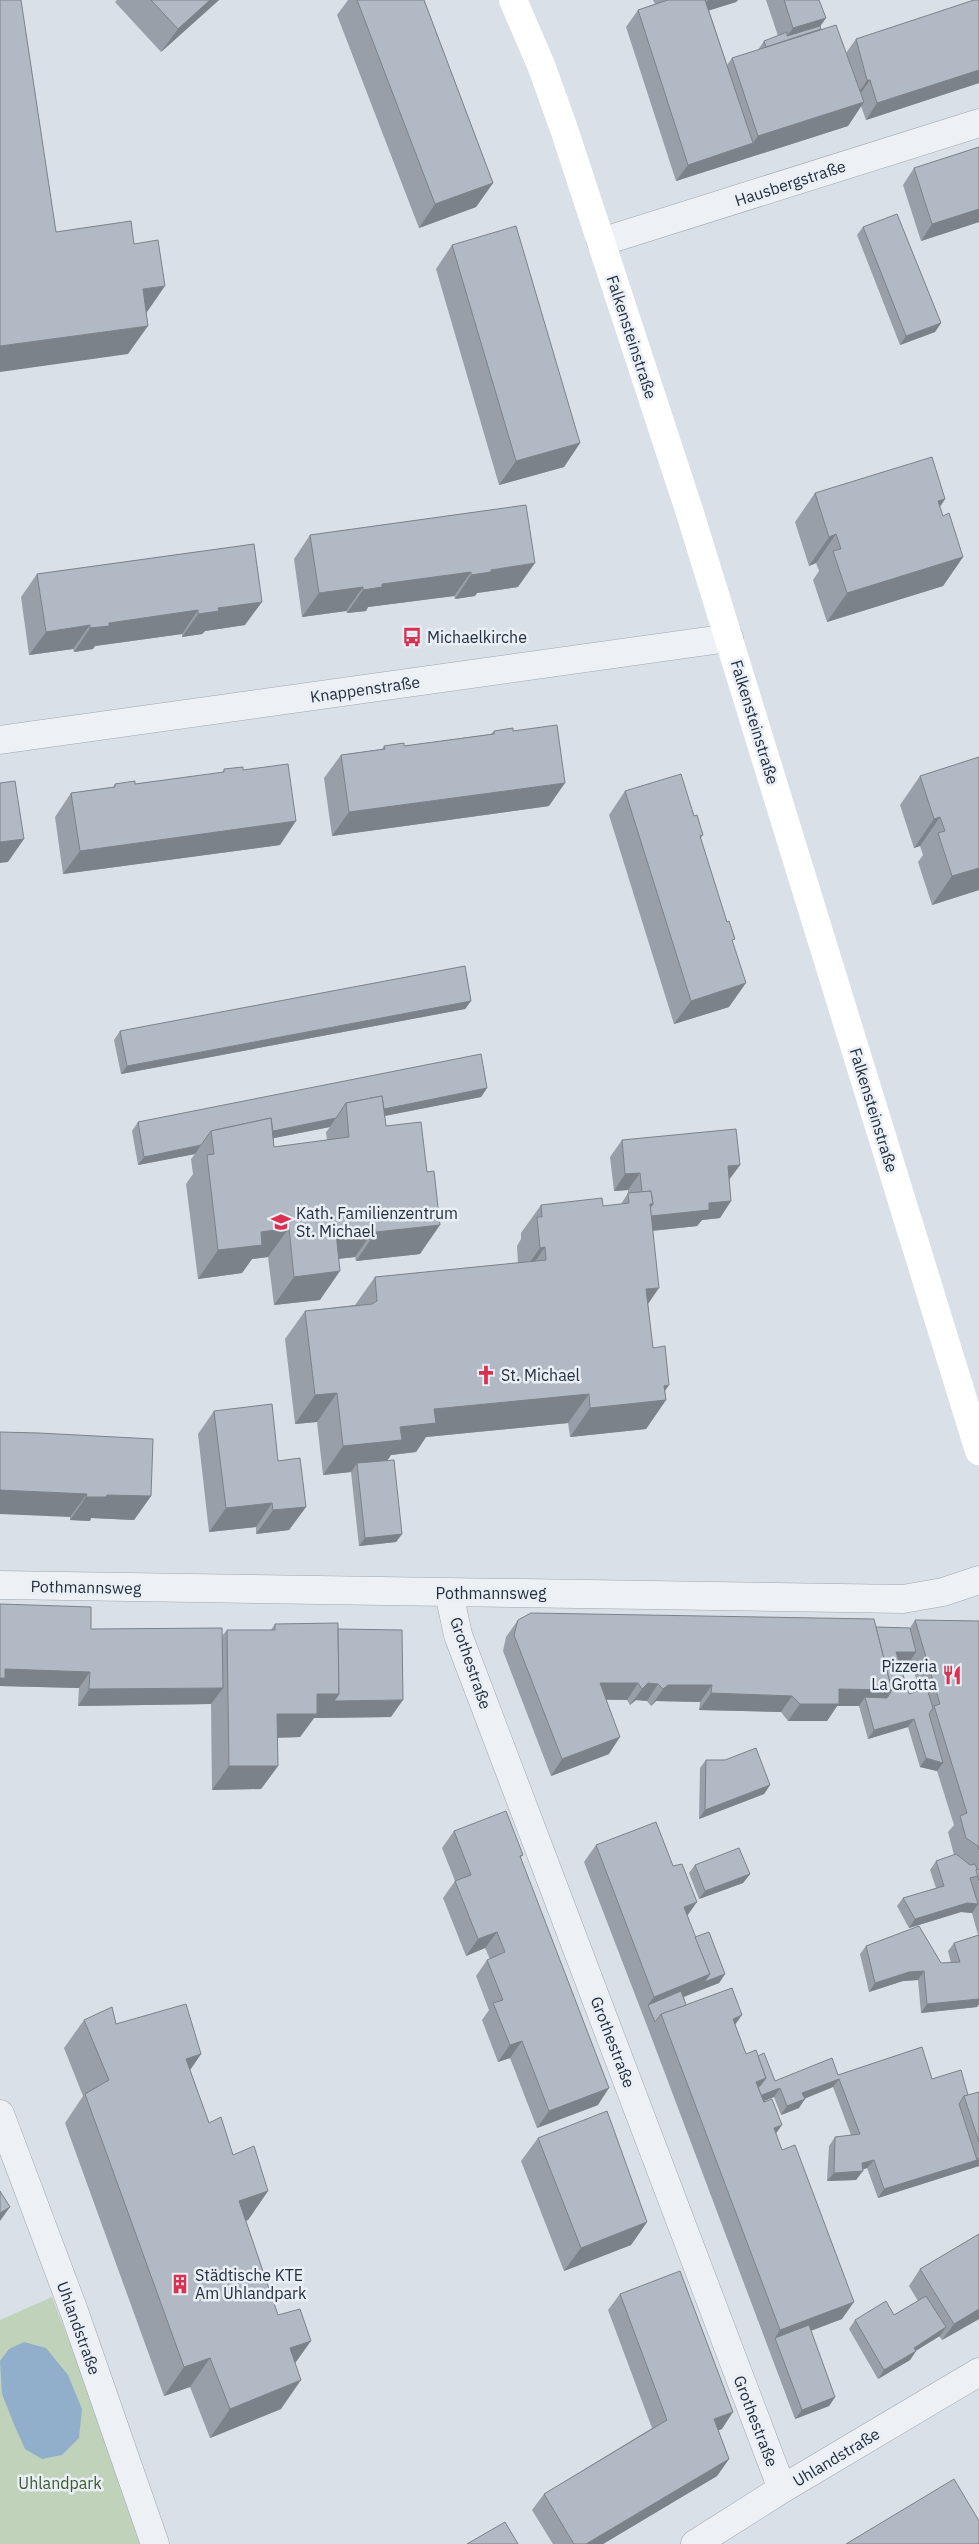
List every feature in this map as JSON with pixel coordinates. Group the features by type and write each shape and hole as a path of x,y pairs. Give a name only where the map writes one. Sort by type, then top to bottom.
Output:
{"street":[{"name":"Falkensteinstraße","path":"513,0 542,65 729,638 979,1451"},
{"name":"Hausbergstraße","path":"601,242 979,123"},
{"name":"Knappenstraße","path":"0,740 729,638"},
{"name":"Pothmannsweg","path":"0,1584 449,1593 500,1592 903,1599 943,1592 979,1580"},
{"name":"Grothestraße","path":"449,1593 458,1635 782,2489"},
{"name":"Uhlandstraße","path":"0,2114 74,2312 155,2544"},
{"name":"Uhlandstraße","path":"695,2544 782,2489 979,2372"}],"green space":[{"name":"Uhlandpark","path":"52,2297 148,2544 0,2544 0,2320"}],"water":[{"path":"24,2342 46,2348 68,2375 82,2409 79,2438 62,2455 42,2459 25,2449 2,2394 0,2361 9,2349"}],"building":[{"path":"0,0 21,0 56,232 131,221 134,244 158,240 165,286 143,289 148,326 0,346"},
{"path":"151,0 210,0 178,29"},
{"path":"357,0 424,0 493,183 435,204"},
{"path":"668,0 705,0 753,143 688,165 638,10"},
{"path":"784,0 819,0 826,18 793,28"},
{"path":"974,0 979,0 979,70 877,103 870,80 867,80 856,39"},
{"path":"836,25 864,102 758,136 732,58"},
{"path":"820,26 821,29 766,47 764,41 787,32 787,36"},
{"path":"979,147 979,209 932,224 914,168"},
{"path":"897,214 941,323 906,336 863,227"},
{"path":"516,226 580,443 516,461 452,245"},
{"path":"932,457 945,499 938,501 943,516 949,513 963,557 847,593 833,551 841,549 836,534 829,537 815,493"},
{"path":"526,505 535,563 471,575 471,572 382,584 382,587 363,590 363,587 319,593 310,535"},
{"path":"254,544 262,602 218,608 219,611 198,614 198,610 109,623 109,626 90,628 90,625 46,632 37,574"},
{"path":"557,725 565,783 349,812 341,755 385,749 384,746 404,743 404,746 494,734 494,731 513,728 513,731"},
{"path":"979,757 979,868 952,876 938,833 945,831 940,817 934,819 920,776"},
{"path":"288,764 296,821 80,851 71,793 115,787 115,784 135,781 135,784 224,772 224,769 243,767 243,770"},
{"path":"681,774 694,816 697,815 703,835 700,836 727,922 729,921 735,939 732,940 746,983 691,1001 625,791"},
{"path":"15,781 24,839 0,842 0,783"},
{"path":"465,966 471,1001 127,1066 120,1031"},
{"path":"481,1054 487,1088 384,1109 382,1096 346,1103 336,1118 273,1131 271,1118 211,1131 201,1145 144,1157 138,1122"},
{"path":"382,1096 386,1126 421,1122 427,1172 434,1171 440,1225 376,1232 375,1228 336,1233 340,1271 294,1277 289,1228 261,1232 262,1245 218,1250 207,1155 214,1154 211,1131 271,1118 274,1147 349,1137 346,1103"},
{"path":"736,1129 740,1165 728,1166 731,1201 709,1203 709,1210 651,1216 650,1208 653,1204 651,1191 642,1192 640,1173 625,1174 622,1140"},
{"path":"651,1191 653,1204 650,1204 659,1288 646,1289 653,1348 665,1346 669,1385 664,1386 666,1400 590,1408 589,1394 434,1409 436,1423 400,1427 402,1440 343,1446 337,1393 315,1395 305,1311 372,1304 377,1301 375,1277 546,1260 545,1247 540,1248 537,1217 542,1217 541,1205 602,1198 603,1206 629,1203 628,1193"},
{"path":"272,1404 278,1461 300,1458 306,1507 273,1510 272,1503 226,1508 214,1411"},
{"path":"0,1432 153,1439 151,1496 107,1495 106,1497 86,1497 87,1494 0,1490"},
{"path":"394,1460 402,1534 365,1538 357,1463"},
{"path":"0,1604 91,1607 91,1629 222,1628 223,1688 89,1689 90,1672 5,1669 5,1678 0,1678"},
{"path":"531,1613 874,1619 892,1690 839,1689 839,1704 800,1704 792,1696 711,1693 712,1685 668,1685 663,1689 658,1684 648,1683 642,1689 638,1683 600,1683 620,1737 562,1759 514,1635 518,1620"},
{"path":"915,1620 979,1621 979,1850 978,1846 966,1838 960,1816 967,1813 934,1706 940,1704"},
{"path":"338,1623 339,1694 317,1694 317,1714 277,1714 278,1766 229,1766 227,1630 275,1630 275,1624"},
{"path":"876,1627 910,1628 916,1652 896,1652 909,1694 921,1690 928,1692 933,1708 929,1714 943,1763 926,1758 914,1719 874,1730 865,1697 887,1698 892,1690"},
{"path":"338,1629 402,1630 403,1700 334,1701 339,1694"},
{"path":"756,1748 770,1785 705,1810 706,1760 725,1760"},
{"path":"506,1811 523,1855 520,1856 609,2088 549,2111 522,2041 510,2045 493,2003 503,2000 487,1960 505,1952 497,1932 478,1939 455,1881 471,1875 454,1831"},
{"path":"656,1822 673,1866 682,1864 697,1902 684,1907 710,1974 654,1997 596,1845"},
{"path":"739,1848 750,1874 705,1891 695,1865"},
{"path":"956,1854 970,1865 975,1864 978,1876 970,1878 978,1904 967,1903 915,1919 903,1898 944,1886 936,1861"},
{"path":"979,1869 979,1881 976,1870"},
{"path":"919,1926 941,1963 960,1962 954,1943 979,1935 979,1999 927,2004 924,1971 909,1972 875,1983 866,1946"},
{"path":"709,1932 725,1974 704,1982 710,1974 695,1937"},
{"path":"732,1988 742,2015 733,2019 746,2054 756,2050 766,2078 756,2082 764,2102 772,2099 782,2125 774,2128 782,2150 795,2145 854,2302 780,2330 661,2014"},
{"path":"681,1991 686,2005 661,2014 655,2022 648,2005"},
{"name":"Städtische KTE Am Uhlandpark","path":"186,2004 201,2054 186,2059 209,2123 221,2117 233,2155 254,2146 268,2191 239,2201 278,2315 300,2309 311,2341 290,2348 301,2380 230,2409 210,2358 184,2367 85,2094 109,2080 84,2020 112,2007 116,2024"},
{"path":"922,2047 932,2079 961,2070 968,2095 964,2096 959,2104 977,2160 884,2189 874,2160 862,2163 863,2171 834,2173 835,2137 860,2134 839,2079 802,2093 805,2099 787,2106 780,2088 762,2095 764,2102 758,2087 766,2078 758,2056 764,2053 775,2081 832,2058 838,2075"},
{"path":"979,2092 979,2142 964,2096"},
{"path":"607,2111 647,2222 581,2248 538,2138"},
{"path":"0,2191 10,2207 0,2213"},
{"path":"979,2234 979,2309 954,2324 920,2269"},
{"path":"680,2271 733,2412 714,2419 729,2459 586,2544 574,2544 544,2494 667,2420 620,2294"},
{"path":"926,2296 946,2327 914,2348 916,2351 884,2370 855,2320 886,2301 894,2315"},
{"path":"809,2325 835,2397 802,2410 775,2338"},
{"path":"954,2479 979,2521 979,2543 846,2544"},
{"path":"505,2522 518,2544 467,2544"}],"place":[{"name":"Michaelkirche","path":"412,637"},
{"name":"Kath. Familienzentrum St. Michael","path":"281,1222"},
{"name":"St. Michael","path":"486,1375"},
{"name":"Pizzeria La Grotta","path":"952,1675"},
{"name":"Städtische KTE Am Uhlandpark","path":"180,2284"}]}
